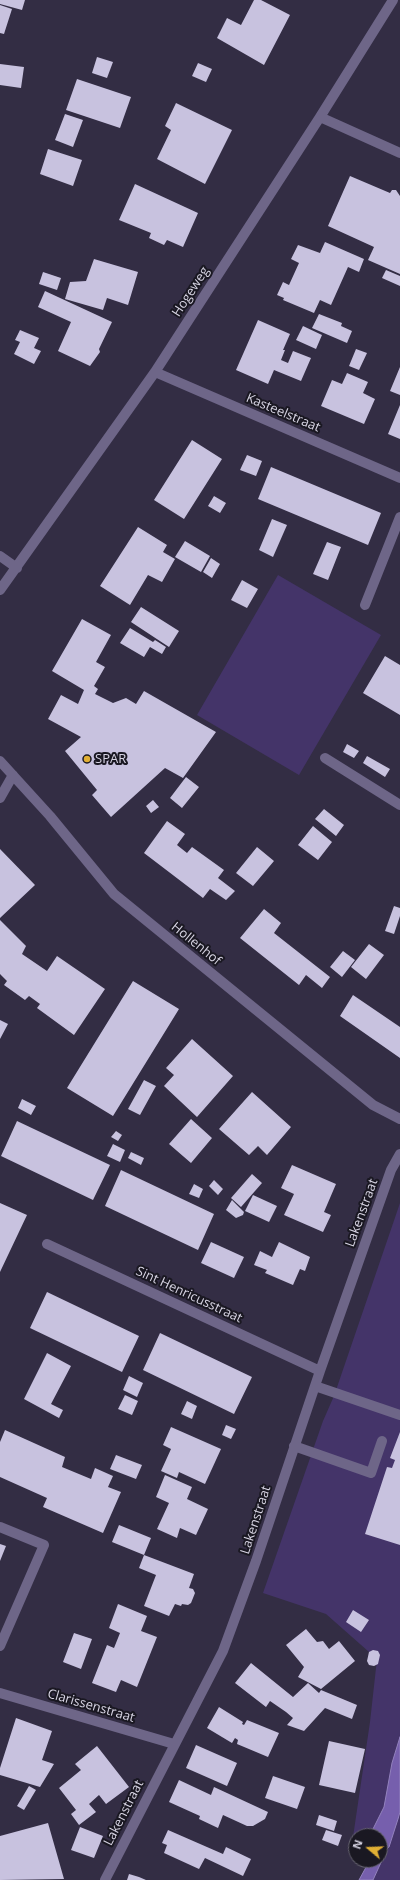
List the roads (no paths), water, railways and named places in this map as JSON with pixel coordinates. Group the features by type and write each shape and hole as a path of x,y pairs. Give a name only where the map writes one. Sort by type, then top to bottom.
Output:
{"street":[{"name":"Hogeweg","path":"0,590 155,372 320,117 393,0"},
{"path":"320,117 400,152"},
{"name":"Kasteelstraat","path":"155,372 400,478"},
{"path":"365,605 400,517"},
{"path":"0,556 17,568"},
{"path":"325,758 400,805"},
{"name":"Hollenhof","path":"0,761 50,816 114,894 373,1105 400,1119"},
{"path":"0,798 13,775"},
{"name":"Lakenstraat","path":"105,1880 223,1651 256,1561 294,1446 391,1170 400,1154"},
{"name":"Sint Henricusstraat","path":"47,1244 320,1371"},
{"path":"315,1386 400,1415"},
{"path":"294,1446 371,1473 382,1442"},
{"path":"0,1527 44,1545 0,1646"},
{"name":"Clarissenstraat","path":"0,1693 174,1744"}],"place":[{"name":"SPAR","path":"87,759"}]}
